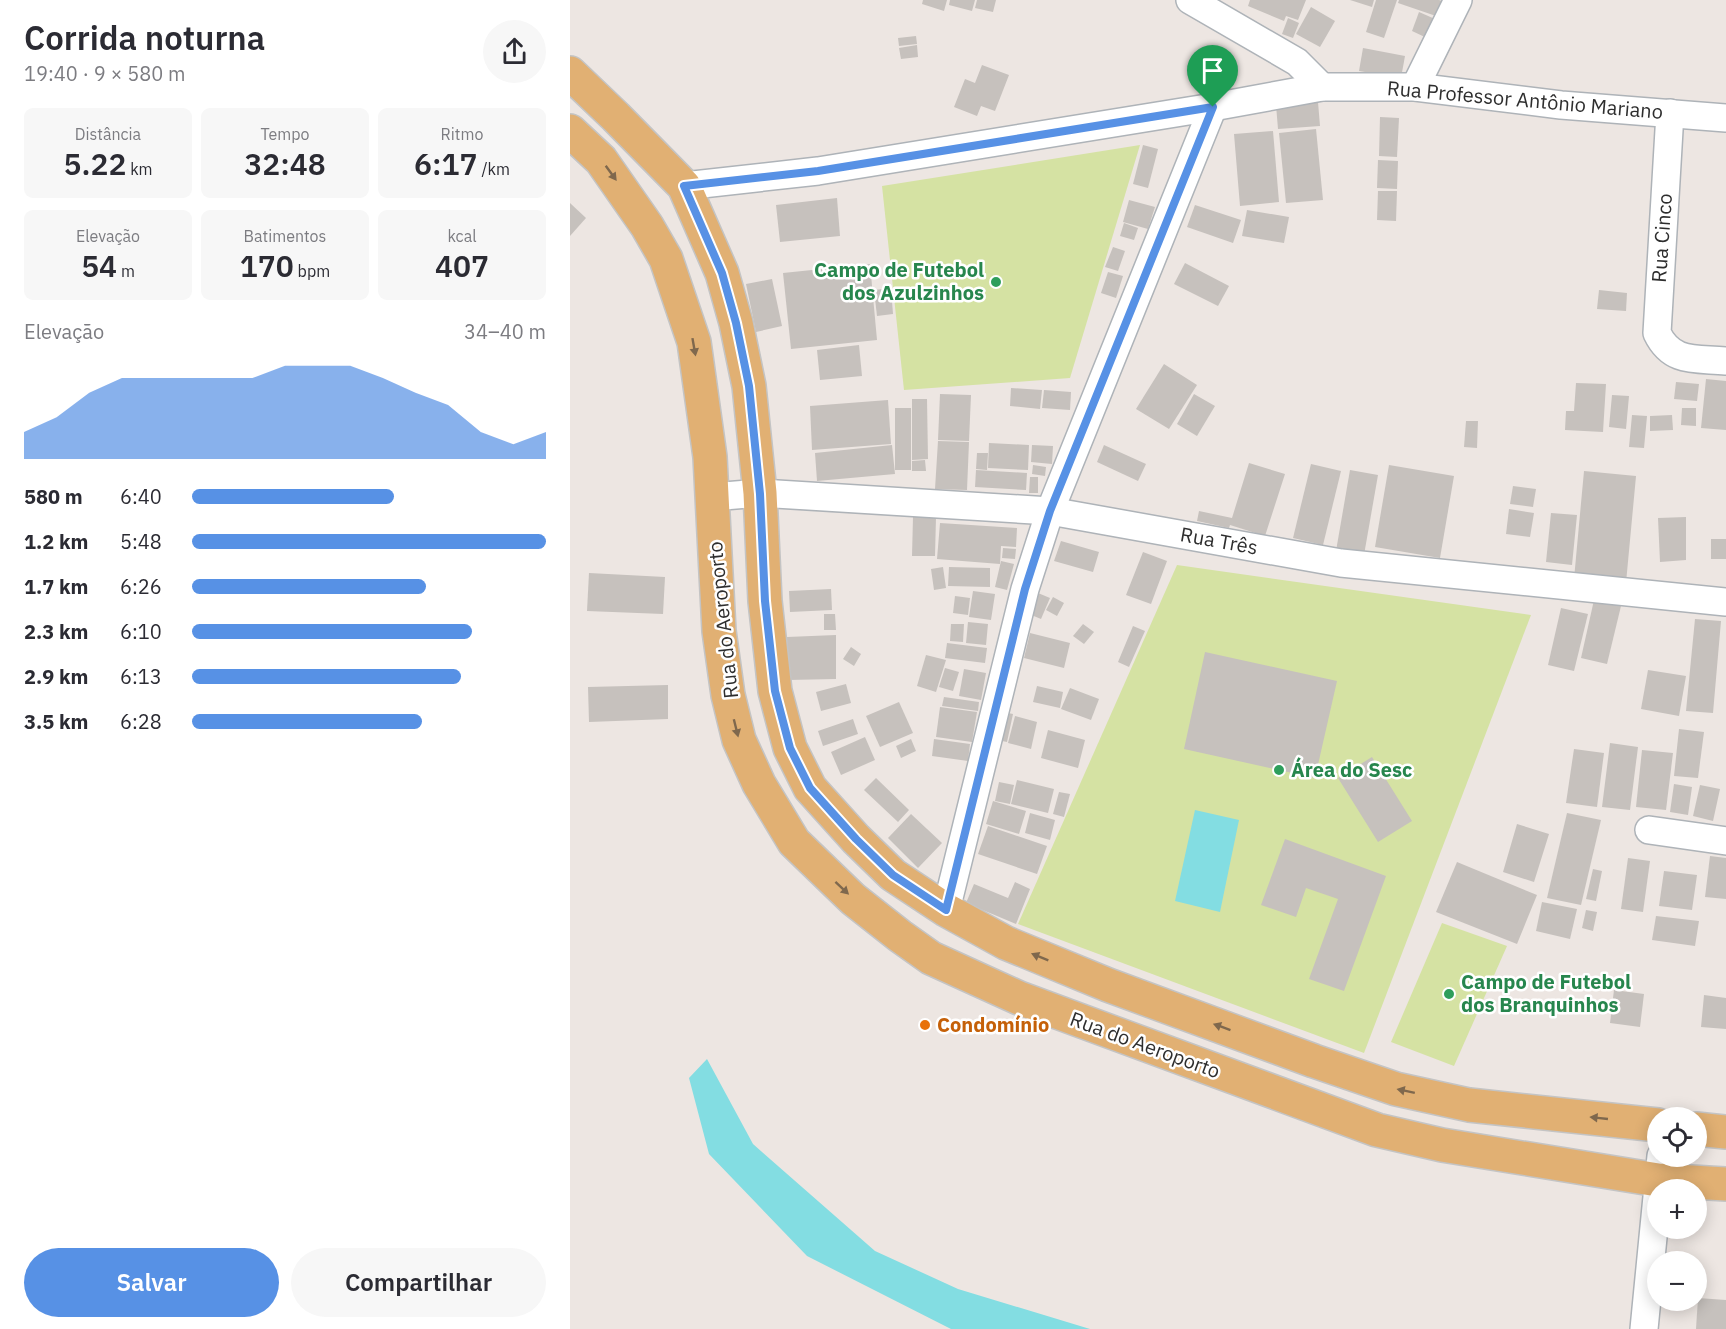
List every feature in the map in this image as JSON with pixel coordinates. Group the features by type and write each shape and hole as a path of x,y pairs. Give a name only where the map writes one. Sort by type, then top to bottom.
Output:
{"main road":[{"path":"570,73 684,186 722,273 736,323 749,386 760,494 765,601 775,691 790,748 810,788 856,839 893,875 946,910 1006,943 1108,985 1314,1062 1396,1089 1469,1105 1647,1124"},
{"name":"Rua do Aeroporto","path":"570,131 602,160 647,226 666,259 694,342 710,457 719,631 728,695 739,740 759,783 794,842 853,898 931,958 1018,998 1377,1130 1442,1145 1659,1168 1726,1184"},
{"path":"1707,1130 1726,1132"}],"street":[{"path":"1190,0 1220,7 1297,62 1322,87"},
{"path":"1414,87 1458,0"},
{"name":"Rua Professor Antônio Mariano","path":"684,186 818,171 1213,107 1322,87 1414,87 1561,105 1726,118"},
{"path":"946,910 1025,589 1050,511 1213,107"},
{"name":"Rua Cinco","path":"1670,113 1657,333 1663,345 1676,356 1726,361"},
{"name":"Rua Três","path":"712,497 760,494 1050,511 1341,563 1726,602"},
{"path":"1649,831 1726,841"},
{"path":"1644,1329 1659,1168"}],"green space":[{"name":"Campo de Futebol dos Azulzinhos","path":"1140,145 1070,378 904,390 882,186"},
{"name":"Área do Sesc","path":"1177,565 1531,615 1364,1053 1018,924"},
{"name":"Campo de Futebol dos Branquinhos","path":"1442,923 1507,946 1454,1066 1391,1042"}],"water":[{"path":"1195,810 1239,820 1220,912 1175,901"},
{"path":"707,1059 753,1144 875,1251 958,1289 1090,1329 951,1329 807,1256 709,1154 689,1078"}],"building":[{"path":"923,0 947,0 944,11 922,4"},
{"path":"950,0 975,0 972,11 949,5"},
{"path":"977,0 996,0 993,12 975,8"},
{"path":"1250,0 1306,0 1298,20 1286,16 1284,21 1248,6"},
{"path":"1350,0 1374,0 1372,7"},
{"path":"1376,0 1397,0 1384,38 1366,32"},
{"path":"1399,0 1442,1 1436,16 1398,3"},
{"path":"1311,7 1335,21 1320,47 1296,34"},
{"path":"1419,12 1435,19 1427,38 1412,31"},
{"path":"1288,18 1299,23 1293,38 1282,34"},
{"path":"916,36 917,44 899,46 898,38"},
{"path":"917,45 918,57 901,59 899,48"},
{"path":"1363,48 1405,56 1401,78 1359,71"},
{"path":"982,65 1009,75 995,111 981,106 977,116 954,107 965,79 975,83"},
{"path":"1318,102 1320,126 1278,129 1276,105"},
{"path":"1380,117 1399,118 1397,157 1379,156"},
{"path":"1316,129 1323,200 1286,203 1279,133"},
{"path":"1273,131 1279,202 1240,206 1234,134"},
{"path":"1143,145 1158,149 1148,188 1133,184"},
{"path":"1378,160 1398,161 1397,189 1377,188"},
{"path":"1378,191 1397,191 1396,221 1377,220"},
{"path":"837,198 840,236 780,242 776,205"},
{"path":"1129,200 1155,207 1148,229 1123,222"},
{"path":"570,203 586,218 570,236"},
{"path":"1195,205 1241,220 1233,243 1187,227"},
{"path":"1247,210 1289,217 1284,243 1242,236"},
{"path":"1124,223 1138,228 1134,240 1120,236"},
{"path":"1113,247 1125,251 1118,271 1105,267"},
{"path":"1185,263 1229,286 1218,306 1174,284"},
{"path":"870,264 877,340 791,349 783,273"},
{"path":"1108,272 1123,276 1116,298 1101,293"},
{"path":"772,279 782,326 756,332 746,284"},
{"path":"891,288 893,314 877,316 874,290"},
{"path":"1599,290 1627,293 1626,311 1597,309"},
{"path":"859,345 862,376 820,380 817,350"},
{"path":"1164,364 1197,385 1169,429 1136,409"},
{"path":"1706,379 1726,381 1726,430 1701,428"},
{"path":"1676,382 1699,384 1697,401 1674,399"},
{"path":"1576,383 1606,384 1603,432 1565,430 1566,411 1574,411"},
{"path":"1011,388 1042,390 1040,409 1010,406"},
{"path":"1044,390 1071,392 1070,410 1042,408"},
{"path":"940,394 971,395 969,441 938,440"},
{"path":"1194,394 1215,406 1197,436 1177,424"},
{"path":"1612,395 1629,396 1626,429 1609,427"},
{"path":"912,399 927,399 928,459 912,460"},
{"path":"888,400 891,444 812,450 810,406"},
{"path":"895,408 911,408 911,470 895,470"},
{"path":"1682,408 1696,408 1696,426 1681,425"},
{"path":"1632,415 1647,416 1644,448 1629,447"},
{"path":"1672,415 1673,430 1650,431 1650,416"},
{"path":"1466,421 1478,421 1477,448 1464,447"},
{"path":"938,441 969,442 967,490 935,489"},
{"path":"989,443 1029,445 1028,470 988,468"},
{"path":"892,445 895,474 817,481 815,453"},
{"path":"1032,445 1053,446 1052,464 1031,462"},
{"path":"1104,445 1146,464 1138,481 1097,462"},
{"path":"977,453 988,453 987,470 976,469"},
{"path":"925,460 926,471 912,471 912,461"},
{"path":"1249,463 1285,474 1265,536 1230,525 1229,528 1197,521 1199,511 1232,518"},
{"path":"1311,464 1341,471 1323,545 1293,538"},
{"path":"1033,465 1046,467 1045,476 1032,474"},
{"path":"1389,465 1454,476 1440,558 1375,547"},
{"path":"976,470 1027,473 1026,490 975,487"},
{"path":"1350,470 1378,475 1364,555 1336,551"},
{"path":"1584,471 1636,476 1626,583 1574,579"},
{"path":"1030,477 1038,477 1038,493 1029,493"},
{"path":"1513,486 1536,489 1533,507 1510,504"},
{"path":"1509,509 1534,513 1530,537 1506,534"},
{"path":"1551,513 1577,515 1572,565 1546,562"},
{"path":"913,517 936,517 935,556 912,556"},
{"path":"1686,517 1686,560 1660,562 1658,518"},
{"path":"940,523 1017,528 1016,547 1001,546 1000,564 937,559"},
{"path":"1711,539 1726,539 1726,559 1711,559"},
{"path":"1061,541 1099,552 1093,572 1054,561"},
{"path":"1003,548 1016,549 1015,559 1002,558"},
{"path":"1143,552 1167,561 1151,604 1126,595"},
{"path":"1001,561 1014,564 1007,590 995,587"},
{"path":"943,567 946,588 934,590 931,569"},
{"path":"949,567 990,568 990,587 948,586"},
{"path":"589,573 665,577 663,614 587,611"},
{"path":"831,589 832,610 790,612 789,591"},
{"path":"973,591 995,594 991,620 969,617"},
{"path":"1038,593 1050,598 1041,619 1029,614"},
{"path":"955,596 970,598 968,615 953,613"},
{"path":"1053,597 1064,603 1057,616 1046,610"},
{"path":"1594,600 1621,606 1607,664 1581,658"},
{"path":"1561,608 1588,614 1574,671 1548,665"},
{"path":"824,614 835,614 836,630 824,630"},
{"path":"1695,619 1721,621 1713,713 1686,711"},
{"path":"968,622 988,624 986,645 966,643"},
{"path":"951,624 964,624 963,642 950,641"},
{"path":"1083,624 1094,632 1084,644 1073,636"},
{"path":"1133,626 1145,631 1129,667 1118,662"},
{"path":"1030,633 1070,643 1064,668 1024,658"},
{"path":"836,635 836,679 788,680 787,637"},
{"path":"947,643 987,648 985,663 945,658"},
{"path":"851,647 861,654 854,666 843,659"},
{"path":"1205,652 1337,681 1315,778 1184,749"},
{"path":"926,655 946,660 936,692 917,686"},
{"path":"945,668 959,672 953,691 939,687"},
{"path":"964,669 986,673 981,700 959,696"},
{"path":"1648,670 1686,676 1679,716 1641,709"},
{"path":"846,684 851,703 821,711 816,692"},
{"path":"668,685 668,719 589,722 588,687"},
{"path":"1037,686 1063,692 1060,708 1033,702"},
{"path":"1070,688 1099,699 1091,720 1061,709"},
{"path":"944,697 979,702 978,711 942,706"},
{"path":"899,702 913,733 880,747 866,716"},
{"path":"940,707 977,712 972,742 936,737"},
{"path":"1003,712 1013,714 1007,742 997,740"},
{"path":"1015,716 1037,722 1031,749 1008,743"},
{"path":"853,719 858,734 823,746 818,731"},
{"path":"1679,729 1704,732 1698,778 1674,776"},
{"path":"1048,730 1085,740 1078,768 1041,758"},
{"path":"865,737 875,760 841,775 831,752"},
{"path":"911,739 916,751 901,758 896,746"},
{"path":"934,739 970,744 968,761 932,756"},
{"path":"1610,743 1638,747 1630,810 1602,807"},
{"path":"1574,749 1604,753 1597,807 1566,803"},
{"path":"1642,750 1673,753 1666,810 1636,807"},
{"path":"1372,757 1412,821 1378,842 1338,778"},
{"path":"876,778 909,810 898,822 864,790"},
{"path":"1017,780 1054,789 1048,813 1011,804"},
{"path":"999,782 1014,785 1010,804 995,801"},
{"path":"1674,784 1692,787 1688,815 1670,812"},
{"path":"1700,785 1720,789 1713,821 1693,816"},
{"path":"1059,792 1070,794 1064,817 1053,814"},
{"path":"993,801 1026,811 1019,834 986,824"},
{"path":"1030,813 1055,820 1050,840 1025,833"},
{"path":"1567,813 1601,820 1581,905 1547,898"},
{"path":"911,814 942,843 918,868 888,838"},
{"path":"1517,824 1549,834 1534,882 1503,872"},
{"path":"988,826 1047,846 1037,874 978,854"},
{"path":"1285,839 1386,876 1344,991 1309,979 1338,899 1306,888 1296,917 1261,905"},
{"path":"1710,856 1726,858 1726,899 1705,897"},
{"path":"1628,858 1650,861 1643,912 1621,909"},
{"path":"1457,862 1537,895 1517,944 1436,912"},
{"path":"1593,869 1602,871 1596,901 1586,899"},
{"path":"1664,871 1697,875 1692,910 1659,906"},
{"path":"1015,882 1030,889 1016,924 966,903 974,884 1008,898"},
{"path":"1542,902 1577,909 1570,939 1536,931"},
{"path":"1586,910 1597,912 1593,931 1582,928"},
{"path":"1656,916 1699,921 1695,946 1652,940"},
{"path":"1614,990 1644,994 1640,1027 1610,1023"},
{"path":"1704,995 1726,998 1726,1029 1701,1027"},
{"path":"1707,1299 1726,1300 1726,1329 1696,1329 1697,1311 1707,1311"}],"place":[{"name":"Campo de Futebol dos Azulzinhos","path":"996,282"},
{"name":"Área do Sesc","path":"1279,770"},
{"name":"Campo de Futebol dos Branquinhos","path":"1449,994"},
{"name":"Condomínio","path":"925,1025"}],"route":[{"path":"1213,107 1050,511 1025,589 946,910 893,875 856,839 810,788 790,748 775,691 765,601 760,494 749,386 736,323 722,273 684,186 818,171 1213,107"}]}
